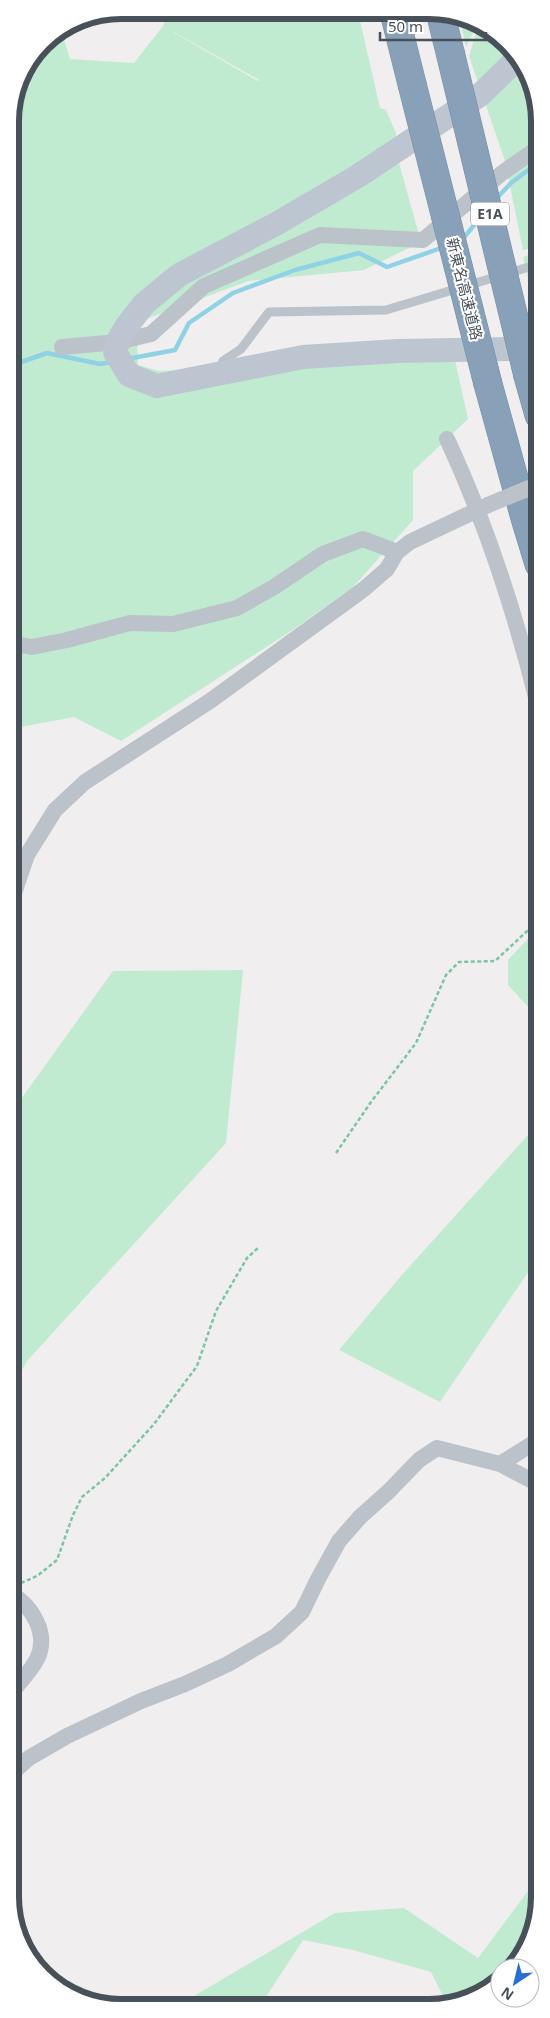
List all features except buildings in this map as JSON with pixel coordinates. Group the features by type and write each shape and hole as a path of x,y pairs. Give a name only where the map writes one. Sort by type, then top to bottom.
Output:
{"highway":[{"name":"新東名高速道路","path":"396,19 488,384 531,538"},
{"name":"E1A","path":"442,20 531,387"}],"street":[{"path":"513,63 480,96 358,176 276,224 180,275 144,304 126,326 116,347 128,375 157,386 303,357 398,351 531,350"},
{"path":"62,347 116,347 152,334 204,286 320,235 423,240 502,173 531,153"},
{"path":"447,439 469,486 482,507 531,681"},
{"path":"19,877 27,855 55,810 85,782 210,701 364,589 386,569 397,552 410,542 482,507 531,487"},
{"path":"19,645 32,647 67,640 130,623 173,624 237,608 274,588 323,554 363,539 397,552"},
{"path":"500,1464 531,1444"},
{"path":"19,1767 29,1758 67,1736 141,1701 185,1684 228,1664 276,1636 302,1612 339,1542 354,1523 420,1460 437,1448 500,1464 531,1480"},
{"path":"19,1598 31,1612 42,1635 38,1659 19,1683"}],"lane":[{"path":"217,375 223,361 241,349 269,312 386,310 531,265"}],"path":[{"path":"336,1153 371,1102 416,1044 446,975 459,962 495,961 531,927"},
{"path":"19,1587 38,1576 57,1560 73,1515 82,1497 106,1478 154,1424 197,1366 216,1311 247,1258 259,1247"}],"green space":[{"path":"165,19 360,19 380,108 386,110 396,133 397,156 421,242 364,270 248,281 136,323 138,365 159,371 451,352 455,360 468,419 413,471 413,520 353,587 294,629 121,741 74,717 19,727 19,115 24,88 32,70 49,49 63,37 70,59 134,63 163,26","holes":["173,32 174,32 261,81 256,80"]},
{"path":"461,24 474,30 466,47"},
{"path":"477,31 491,40 510,59 518,70 526,88 531,121 531,248 523,250 505,161 469,56"},
{"path":"531,254 531,292 523,257"},
{"path":"531,936 531,1010 508,985 508,960"},
{"path":"243,970 226,1143 27,1361 19,1375 19,1102 113,971"},
{"path":"531,1132 531,1268 440,1402 339,1350 401,1276"},
{"path":"531,1887 528,1923 514,1954 511,1958 490,1958 490,1979 474,1989 455,1996 444,1998 431,1972 353,1950 303,1940 265,1999 189,1999 335,1913 404,1908 478,1958"},
{"path":"54,1974 103,1997 76,1989"}],"waterway":[{"path":"496,199 511,183 531,168"},
{"path":"461,241 480,218"},
{"path":"127,359 175,350 189,323 233,293 295,270 359,253 387,267 444,247"},
{"path":"19,364 47,353 100,364 112,362"}]}
